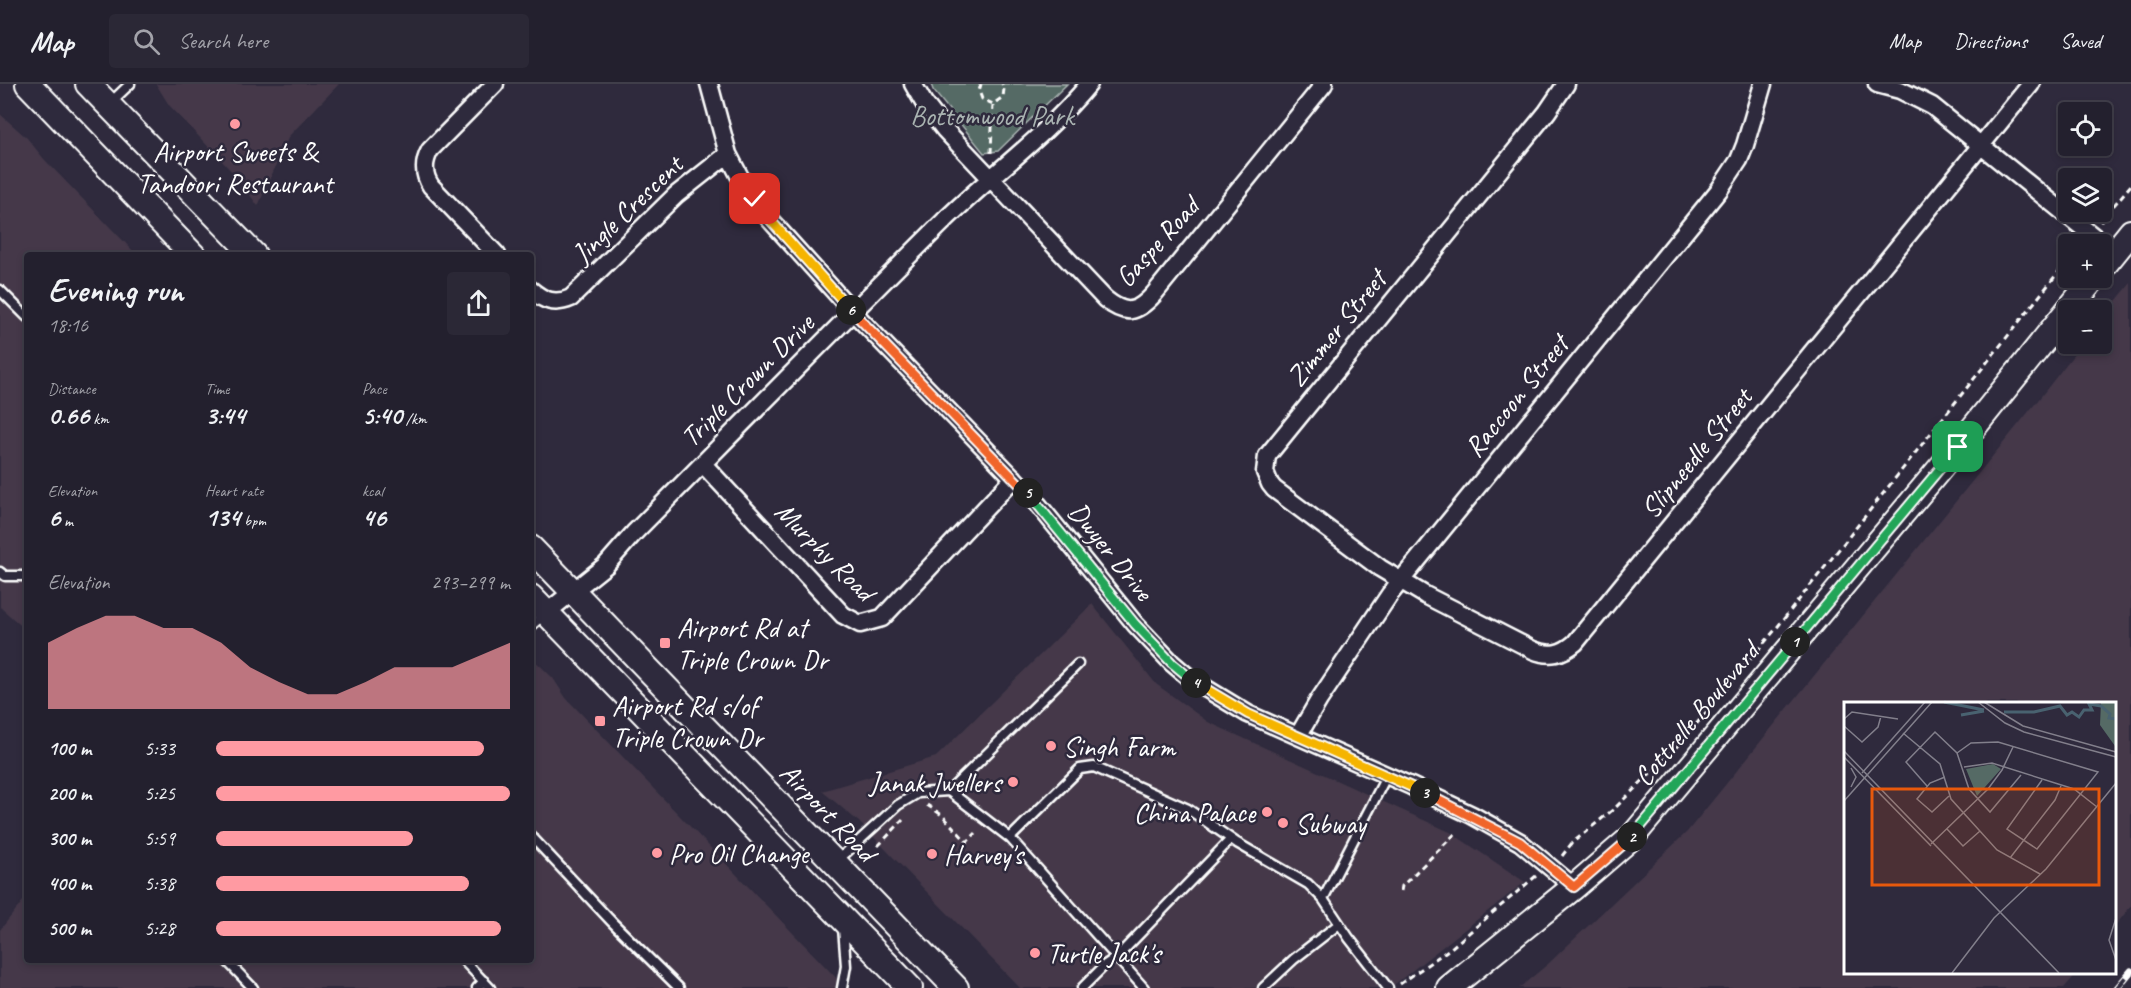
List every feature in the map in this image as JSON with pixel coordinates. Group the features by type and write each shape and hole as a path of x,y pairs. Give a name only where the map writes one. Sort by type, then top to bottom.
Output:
{"main road":[{"path":"28,84 191,252"},
{"path":"88,84 251,252"},
{"path":"2112,255 2131,232"},
{"name":"Cottrelle Boulevard","path":"1449,988 1634,836 1958,447 2086,288"},
{"name":"Airport Road","path":"534,551 956,988"},
{"path":"536,612 910,988"}],"street":[{"path":"494,252 431,186 424,169 430,150 495,84"},
{"name":"Dwyer Drive","path":"709,84 728,154 763,212 853,312 1032,497 1135,624 1172,663 1192,680 1248,714 1472,815 1520,842 1574,887"},
{"name":"Gaspe Road","path":"913,84 924,103 945,130 1105,299 1121,309 1132,310 1144,306 1324,84"},
{"name":"Triple Crown Drive","path":"536,612 573,591 606,564 853,312 990,178 1045,132 1089,84"},
{"name":"Zimmer Street","path":"1400,582 1274,489 1267,478 1265,464 1267,456 1547,112 1566,84"},
{"name":"Raccoon Street","path":"1298,736 1325,690 1400,582 1719,190 1745,145 1762,84"},
{"path":"1877,84 1900,90 1932,106 1982,144 2080,234"},
{"name":"Slipneedle Street","path":"1400,582 1541,653 1557,654 1566,651 1582,636 2031,84"},
{"name":"Jingle Crescent","path":"534,292 542,299 552,302 562,302 571,298 676,195 728,154"},
{"name":"Murphy Road","path":"703,464 843,615 860,624 882,618 1014,478"}],"lane":[{"path":"108,104 129,84"},
{"path":"0,290 24,314"},
{"path":"0,572 5,576 24,576"},
{"path":"835,862 898,805 918,793 949,791 1078,664"},
{"path":"1010,838 1080,769 1094,767 1188,809 1231,839 1308,884 1323,899 1339,924 1388,988"},
{"path":"1323,899 1387,775"},
{"path":"949,791 1010,838 1144,988"},
{"path":"534,839 612,922 679,988"},
{"path":"1082,988 1105,965 1117,957 1231,839"},
{"path":"842,918 846,966 842,988"},
{"path":"1263,988 1294,959 1339,924"},
{"path":"229,963 253,988"},
{"path":"466,963 490,988"},
{"path":"477,988 484,981"}],"path":[{"path":"981,84 979,92 981,99 993,104"},
{"path":"993,104 1003,97 1002,84"},
{"path":"991,154 993,104"},
{"path":"2112,207 2131,184"},
{"path":"1565,854 1565,850 1572,843 1615,808 1678,746 1804,594 2058,273"},
{"path":"926,804 942,815 967,842 976,833"},
{"path":"879,846 908,814"},
{"path":"1401,891 1402,886 1457,832"},
{"path":"1396,988 1451,948 1531,880"}],"shaded area":[{"path":"156,84 339,84 289,136 258,206 235,175 169,105"},
{"path":"0,114 27,138 44,159 134,252 24,252 24,628 0,607"},
{"path":"2131,283 2131,906 2116,925 2116,702 1844,702 1844,973 2077,973 2064,988 1519,988 1548,964 1687,832 2074,354 2112,354 2112,306"},
{"path":"1092,604 1156,684 1208,722 1450,832 1525,882 1390,988 1020,988 859,822 822,791 936,757"},
{"path":"534,660 553,678 566,698 846,988 0,988 0,930 24,900 24,963 534,963"}],"green space":[{"name":"Bottomwood Park","path":"931,84 1067,84 998,151 984,153 933,90"}],"railway":[{"path":"2117,988 2131,971"}],"place":[{"name":"Airport Sweets & Tandoori Restaurant","path":"235,124"},
{"name":"Airport Rd at Triple Crown Dr","path":"665,643"},
{"name":"Airport Rd s/of Triple Crown Dr","path":"600,721"},
{"name":"Singh Farm","path":"1051,746"},
{"name":"Janak Jwellers","path":"1013,782"},
{"name":"China Palace","path":"1267,812"},
{"name":"Subway","path":"1283,823"},
{"name":"Pro Oil Change","path":"657,853"},
{"name":"Harvey's","path":"932,854"},
{"name":"Turtle Jack's","path":"1035,953"}],"route":[{"path":"755,199 763,212 853,312 1032,497 1135,624 1172,663 1192,680 1248,714 1472,815 1520,842 1574,887 1634,836 1958,447"}]}
